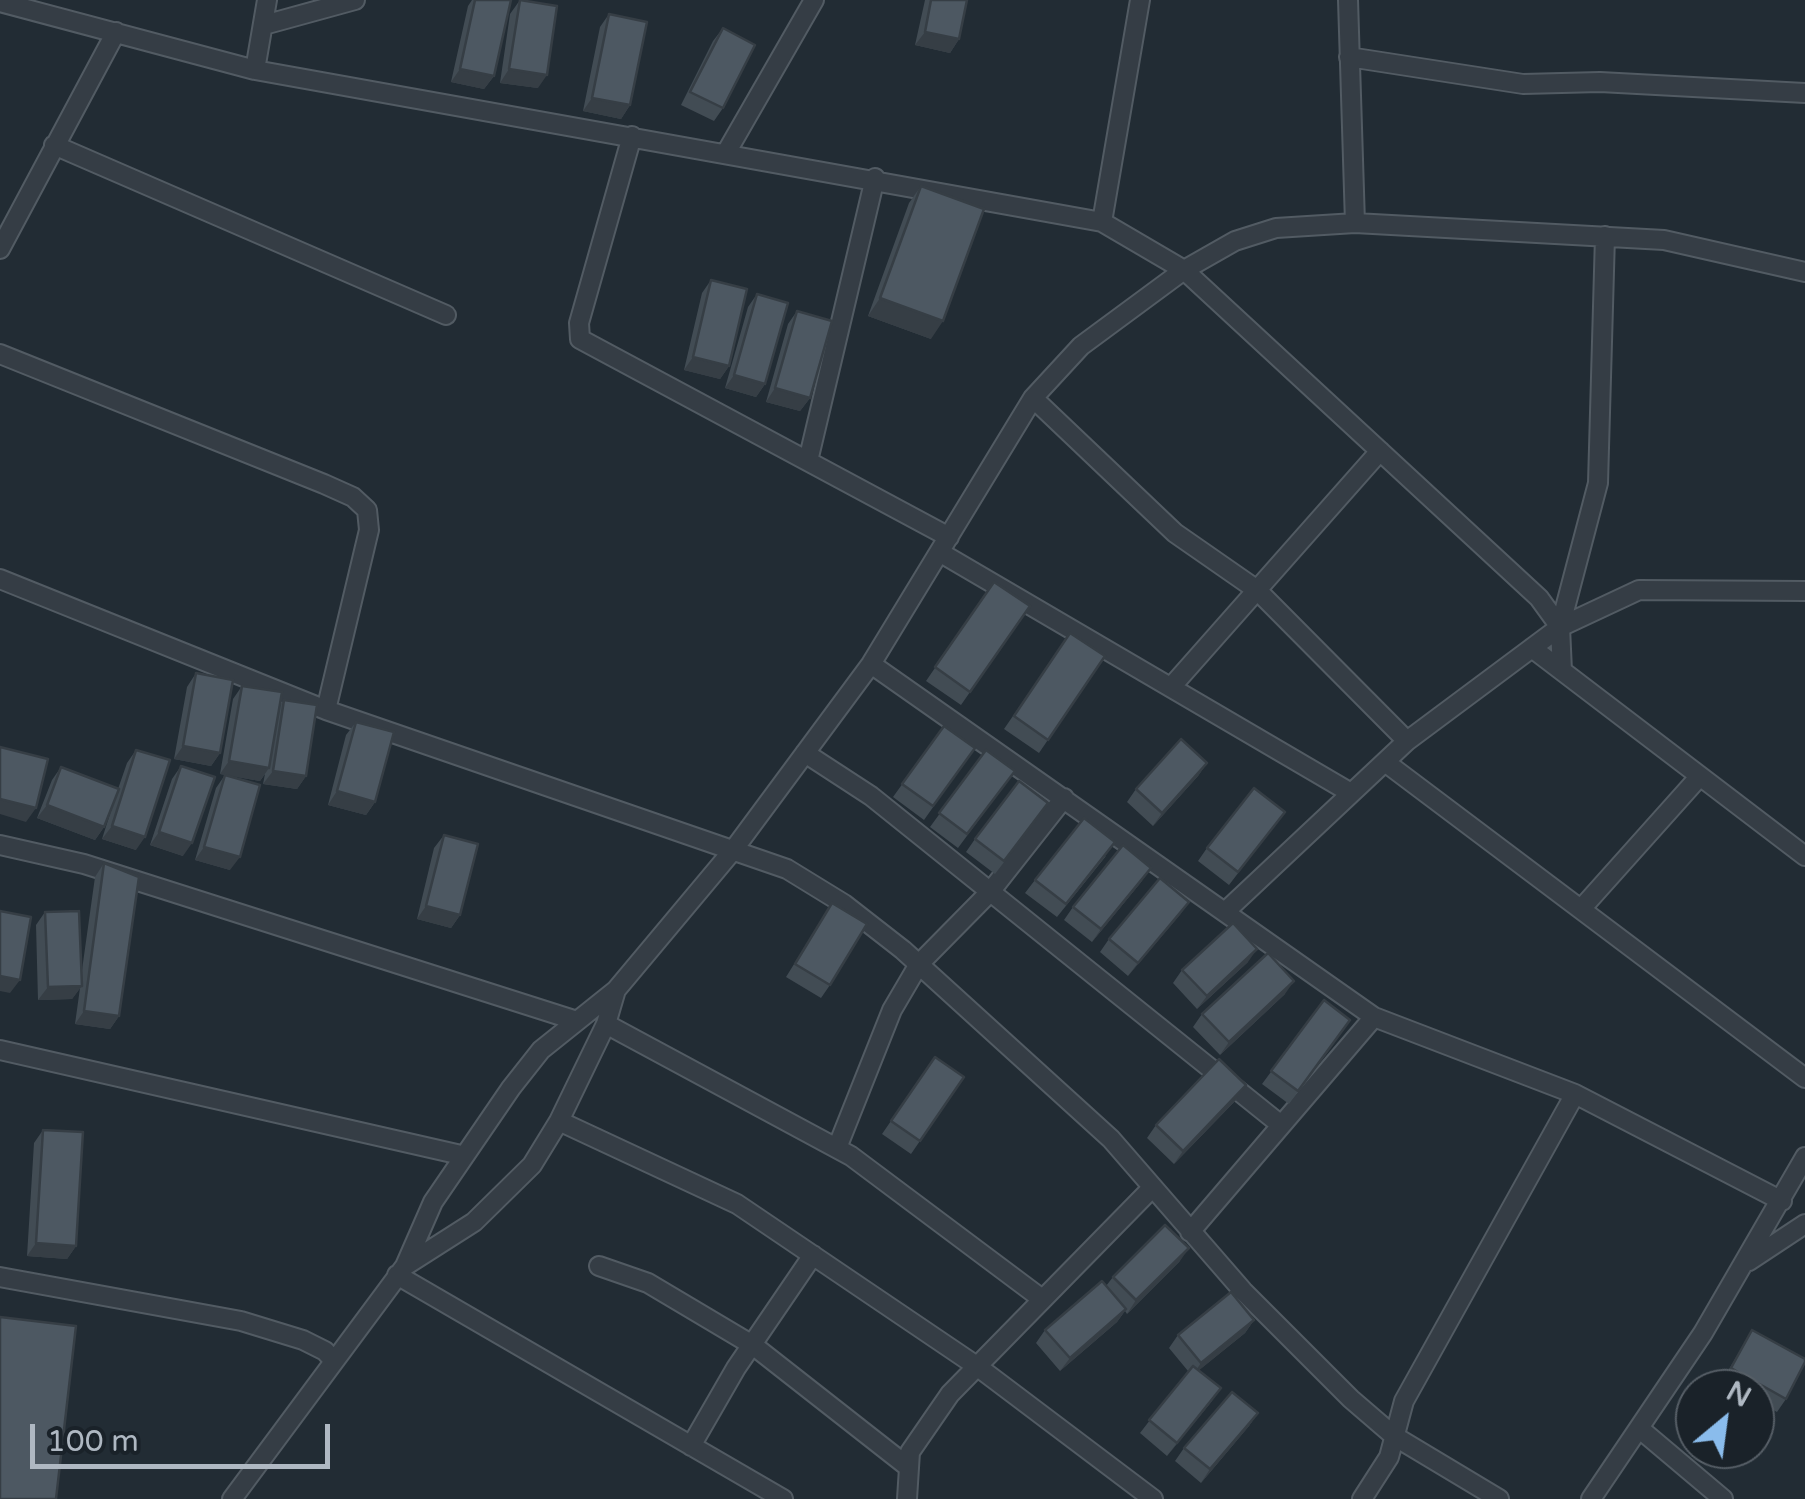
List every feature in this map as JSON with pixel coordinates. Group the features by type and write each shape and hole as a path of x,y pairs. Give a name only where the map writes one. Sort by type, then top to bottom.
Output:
{"street":[{"path":"256,70 267,0"},
{"path":"264,25 355,0"},
{"path":"726,153 814,0"},
{"path":"1102,222 1140,0"},
{"path":"1348,0 1355,224"},
{"path":"0,2 256,70 876,178 1102,222 1184,270 1538,598 1560,627"},
{"path":"0,248 116,32"},
{"path":"1349,57 1523,84 1600,82 1805,94"},
{"path":"632,136 579,323 580,339 808,461 1352,793"},
{"path":"54,146 446,315"},
{"path":"808,461 876,178"},
{"path":"232,1499 401,1271 433,1202 462,1155 540,1050 616,990 734,849 871,664 1033,398 1081,346 1184,270 1235,240 1276,228 1355,224 1664,240 1805,272"},
{"path":"1562,671 1560,627 1598,483 1605,236"},
{"path":"0,354 324,484 353,497 367,510 368,530 326,710"},
{"path":"1033,398 1175,532 1257,590 1407,741"},
{"path":"1172,686 1380,451"},
{"path":"0,579 326,710 788,869 844,904 919,964 1111,1139 1243,1291 1394,1436 1498,1499"},
{"path":"1227,910 1407,741 1560,627 1639,590 1805,590"},
{"path":"1532,648 1805,856"},
{"path":"871,664 1227,910 1374,1018 1575,1094 1782,1201"},
{"path":"804,753 871,796 1281,1125"},
{"path":"1385,762 1805,1078"},
{"path":"1582,909 1700,776"},
{"path":"836,1148 892,1010 919,964 990,892 1064,798"},
{"path":"0,845 84,864 574,1020"},
{"path":"401,1271 474,1222 532,1165 559,1121 606,1024 616,990"},
{"path":"1190,1232 1374,1018"},
{"path":"606,1024 836,1148 1042,1298"},
{"path":"0,1050 462,1155"},
{"path":"1362,1499 1388,1456 1404,1401 1575,1094"},
{"path":"559,1121 737,1204 978,1366 1153,1499"},
{"path":"1591,1499 1744,1264 1805,1157"},
{"path":"907,1499 906,1466 916,1439 978,1366 1152,1188"},
{"path":"1744,1264 1805,1224"},
{"path":"691,1446 736,1368 813,1255"},
{"path":"599,1266 648,1283 754,1346 906,1466"},
{"path":"401,1271 783,1499"},
{"path":"0,1278 241,1321 303,1340 325,1351 334,1361"},
{"path":"1640,1429 1723,1499"}],"building":[{"path":"475,0 511,0 494,76 460,69"},
{"path":"520,0 557,6 547,75 509,69"},
{"path":"931,0 967,0 959,39 925,32"},
{"path":"609,14 647,22 630,105 592,98"},
{"path":"723,28 755,45 723,108 690,92"},
{"path":"921,186 984,209 943,321 880,298"},
{"path":"711,280 747,289 729,366 693,357"},
{"path":"757,294 788,303 765,384 734,375"},
{"path":"797,311 832,321 810,398 775,388"},
{"path":"994,582 1030,606 970,692 935,667"},
{"path":"1070,633 1105,656 1048,740 1014,716"},
{"path":"196,673 233,680 220,753 183,746"},
{"path":"242,686 282,692 269,768 229,761"},
{"path":"284,700 317,705 306,776 273,771"},
{"path":"356,722 394,732 375,802 337,791"},
{"path":"944,726 975,748 933,806 902,784"},
{"path":"1181,739 1207,763 1162,813 1136,789"},
{"path":"0,747 48,759 36,808 0,799"},
{"path":"136,750 170,760 145,837 112,826"},
{"path":"986,750 1015,771 967,834 939,813"},
{"path":"181,766 215,777 192,843 159,832"},
{"path":"61,767 119,789 104,827 47,805"},
{"path":"225,775 260,785 240,857 204,847"},
{"path":"1019,781 1048,803 1004,861 975,839"},
{"path":"1254,788 1285,812 1238,872 1207,848"},
{"path":"1084,818 1115,842 1066,904 1035,880"},
{"path":"444,835 478,844 460,915 426,906"},
{"path":"1123,845 1151,868 1101,929 1073,907"},
{"path":"104,863 139,877 119,1016 84,1011"},
{"path":"1160,878 1189,902 1138,963 1109,939"},
{"path":"832,903 867,924 830,985 795,964"},
{"path":"0,911 31,917 20,980 0,976"},
{"path":"79,911 82,986 48,987 45,912"},
{"path":"1233,923 1257,949 1207,996 1182,970"},
{"path":"1268,953 1294,981 1229,1042 1202,1014"},
{"path":"1324,1000 1350,1020 1298,1091 1271,1071"},
{"path":"935,1057 964,1077 920,1141 891,1121"},
{"path":"1219,1059 1246,1085 1183,1151 1156,1125"},
{"path":"43,1130 83,1132 76,1246 36,1243"},
{"path":"1165,1225 1189,1248 1136,1300 1113,1277"},
{"path":"1102,1281 1126,1309 1070,1358 1045,1330"},
{"path":"1231,1292 1254,1320 1201,1363 1178,1335"},
{"path":"0,1317 76,1326 56,1499 0,1499"},
{"path":"1752,1330 1805,1359 1786,1399 1775,1393 1775,1369 1731,1368"},
{"path":"1193,1366 1221,1388 1177,1443 1149,1420"},
{"path":"1232,1392 1258,1413 1210,1469 1184,1448"}]}
